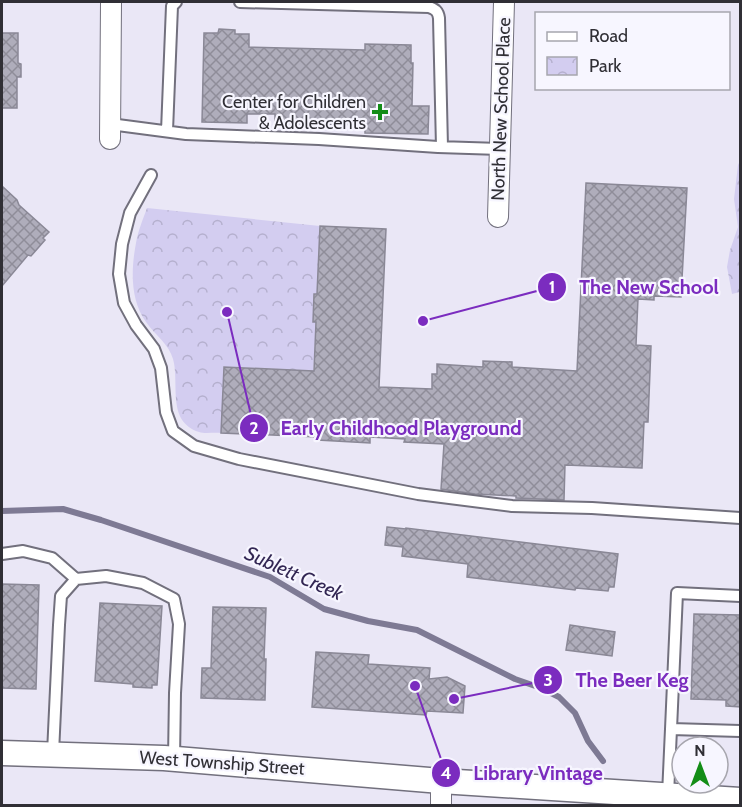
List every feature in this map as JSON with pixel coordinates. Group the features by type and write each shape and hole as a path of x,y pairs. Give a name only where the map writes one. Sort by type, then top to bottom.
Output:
{"street":[{"path":"110,132 111,2"},
{"name":"North New School Place","path":"498,218 504,2"},
{"name":"West Township Street","path":"2,753 174,759 441,781 741,800"},
{"path":"441,781 441,806"}],"lane":[{"path":"167,131 172,6 176,2"},
{"path":"240,2 364,3 435,9 440,18 442,147"},
{"path":"110,132 167,131 186,134 500,148"},
{"path":"151,175 130,213 122,244 119,274 124,303 136,325 154,349 161,368 166,412 173,431 194,446 239,459 418,494 512,506 592,508 741,518"},
{"path":"2,554 23,551 52,558 76,579"},
{"path":"53,753 62,596 76,579 106,576 143,583 174,599 179,624 174,759"},
{"path":"668,795 677,593 741,596"},
{"path":"671,729 741,731"}],"green space":[{"path":"740,161 740,292 732,294 727,267 738,227 734,199"},
{"path":"147,208 320,226 317,294 314,294 313,321 316,322 313,378 294,370 225,367 221,433 201,433 189,427 178,411 175,369 171,354 146,322 134,294 134,253"}],"building":[{"path":"219,29 235,30 235,34 249,34 249,47 365,50 365,44 411,45 412,106 429,106 428,134 365,133 365,125 275,123 275,114 247,114 247,123 202,122 204,33 218,33"},
{"path":"2,33 18,33 18,63 21,64 21,77 17,77 17,108 2,108"},
{"path":"586,183 687,188 681,297 654,296 654,300 638,299 636,345 651,346 648,422 644,422 642,468 565,465 564,500 516,498 516,496 475,494 441,489 444,444 370,437 370,443 318,440 319,437 221,433 224,367 314,371 316,322 313,322 314,294 317,294 320,226 386,229 379,387 432,389 432,374 437,374 437,364 483,367 483,361 512,362 512,367 577,371"},
{"path":"2,186 49,232 43,238 45,240 31,256 28,255 2,286"},
{"path":"387,527 618,554 614,587 609,587 608,591 576,588 575,590 467,577 468,564 402,556 403,547 385,545"},
{"path":"2,584 39,585 36,689 2,688"},
{"path":"100,603 162,606 157,685 152,685 152,688 133,687 133,684 95,681"},
{"path":"213,607 266,608 265,700 201,698 202,668 211,668"},
{"path":"694,614 741,615 741,707 726,706 726,700 691,699"},
{"path":"570,625 615,632 612,656 566,650"},
{"path":"316,652 369,655 368,664 430,668 429,679 447,677 465,686 463,713 427,711 426,715 312,707"}],"waterway":[{"name":"Sublett Creek","path":"2,511 63,509 270,577 324,609 368,621 417,630 515,679 559,697 575,713 588,741 603,761"}],"place":[{"name":"Center for Children & Adolescents","path":"380,112"},
{"name":"Early Childhood Playground","path":"227,312"},
{"name":"The New School","path":"423,321"},
{"name":"Library Vintage","path":"415,686"},
{"name":"The Beer Keg","path":"454,699"}]}
